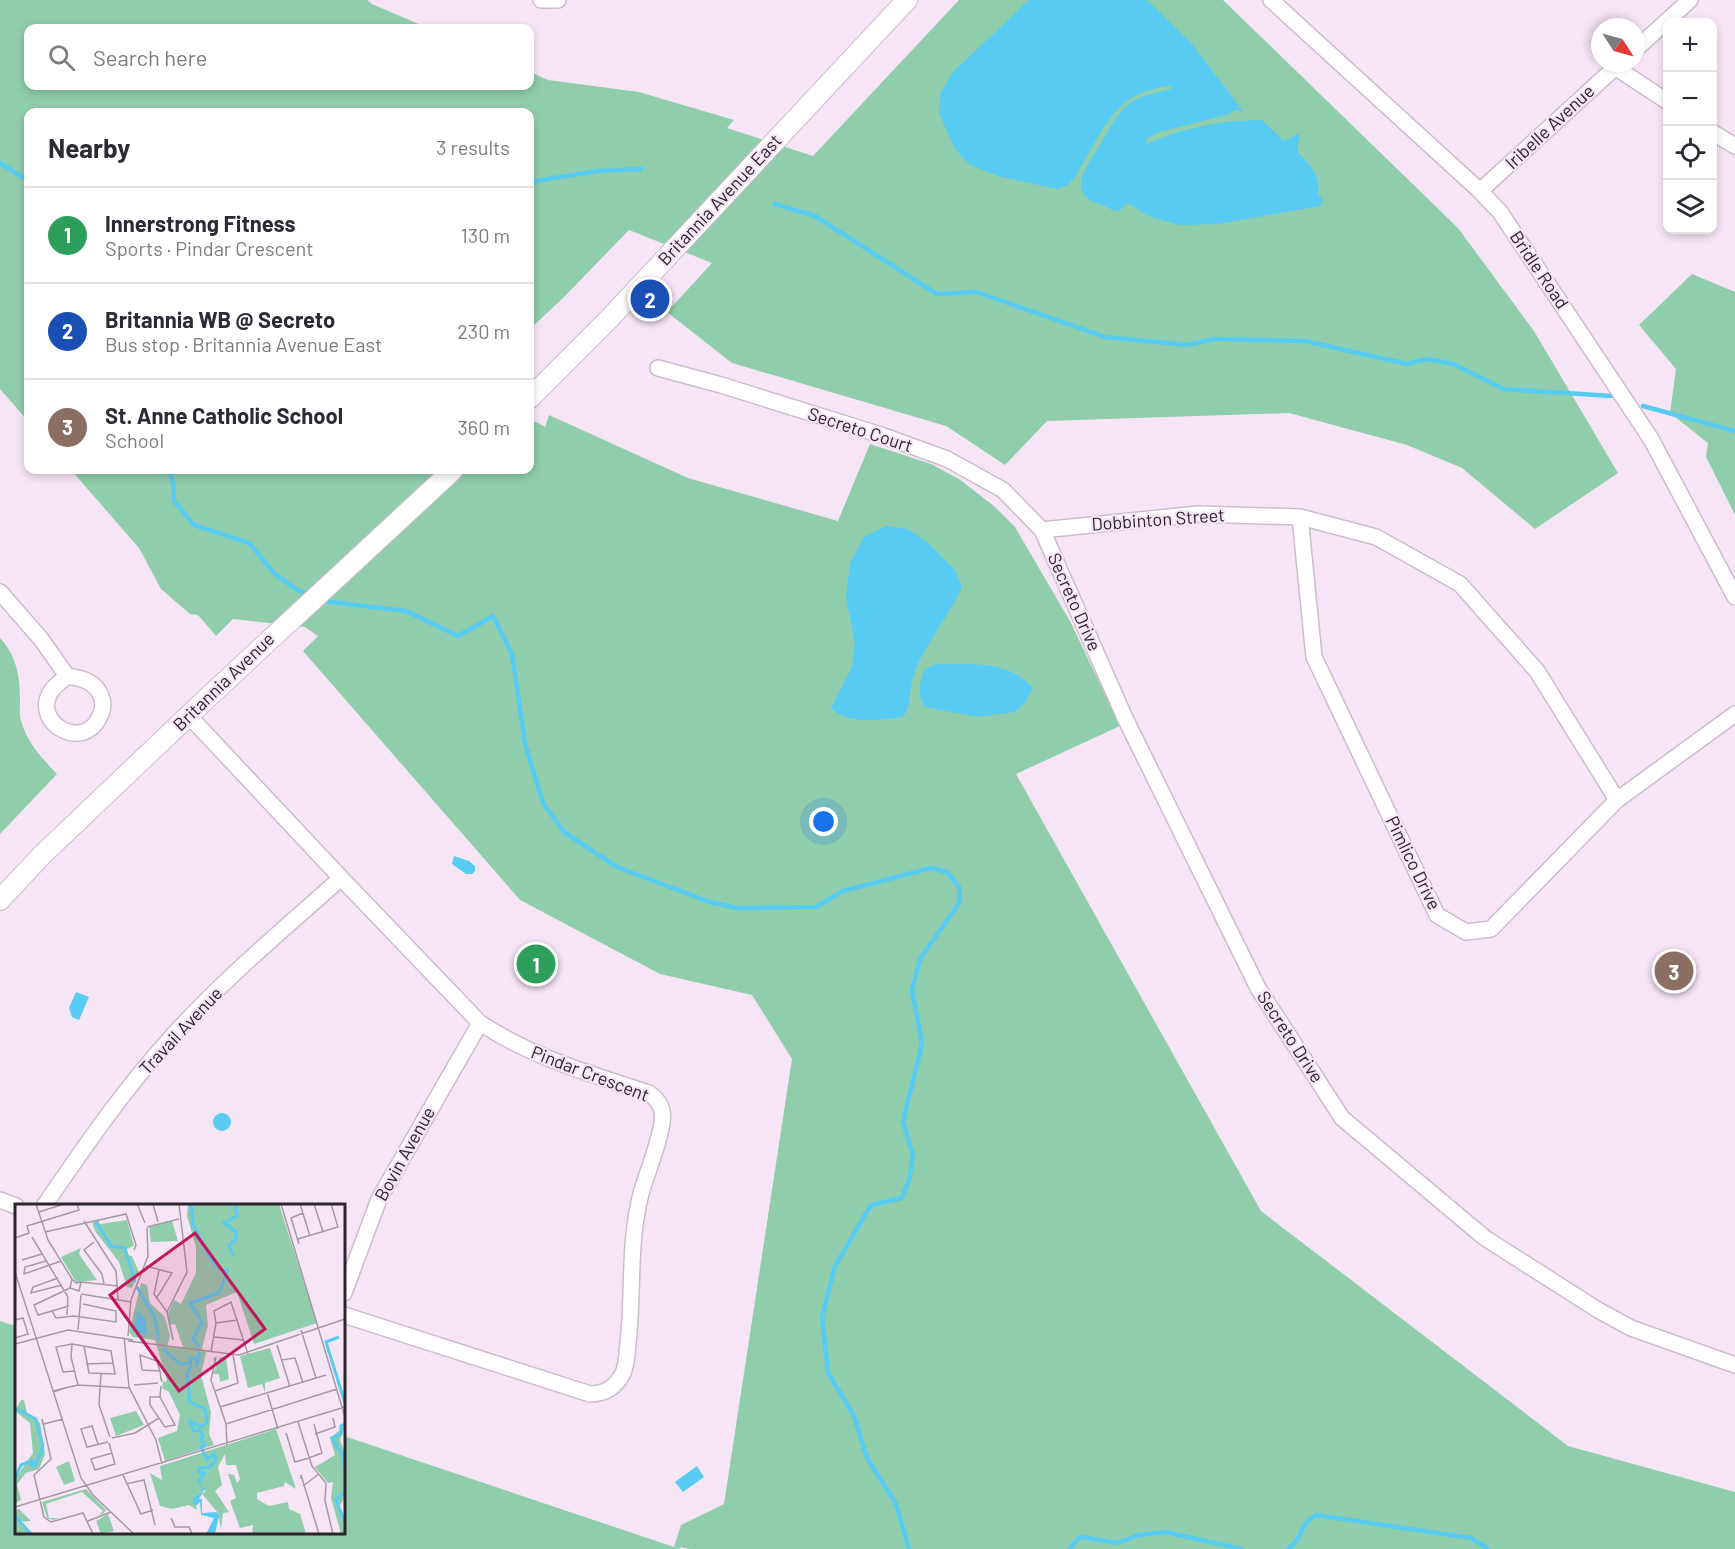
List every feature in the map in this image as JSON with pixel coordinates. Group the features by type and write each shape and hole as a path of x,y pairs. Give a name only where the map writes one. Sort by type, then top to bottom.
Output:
{"street":[{"path":"542,0 558,0"},
{"name":"Britannia Avenue East","path":"534,394 608,320 907,0"},
{"name":"Bridle Road","path":"1271,0 1480,191 1500,212 1651,439 1735,597"},
{"path":"1645,41 1690,0"},
{"name":"Iribelle Avenue","path":"1480,191 1610,72"},
{"path":"1627,72 1663,98"},
{"path":"1717,135 1735,146"},
{"name":"Secreto Court","path":"658,368 721,385 881,435 947,459 1003,490 1042,530"},
{"name":"Britannia Avenue","path":"0,900 42,856 267,641 449,474"},
{"name":"Dobbinton Street","path":"1042,530 1198,514 1300,517 1376,537 1460,584 1537,671 1617,800"},
{"name":"Pimlico Drive","path":"1300,517 1314,657 1437,915 1466,932 1491,929 1617,800 1735,714"},
{"name":"Secreto Drive","path":"1042,530 1125,718 1258,988 1342,1118 1485,1238 1598,1310 1631,1328 1735,1365"},
{"path":"0,592 41,639 67,676"},
{"name":"Pindar Crescent","path":"189,716 480,1023 504,1039 542,1057 649,1093 658,1100 662,1109 661,1131 640,1194 636,1218 630,1322 624,1371 616,1385 609,1390 599,1394 590,1394 345,1315"},
{"name":"Travail Avenue","path":"45,1204 102,1123 167,1041 215,992 341,878"},
{"name":"Bovin Avenue","path":"345,1290 378,1199 480,1023"},
{"path":"0,1200 15,1206"}],"green space":[{"path":"0,0 367,0 419,24 24,24 24,90 534,90 534,74 548,80 639,92 734,120 727,128 813,156 959,0 1223,0 1458,228 1534,331 1618,473 1535,529 1462,468 1407,445 1289,413 1047,421 1005,465 946,426 732,363 667,312 712,263 629,230 534,325 534,108 24,108 24,416 0,389"},
{"path":"1692,274 1735,292 1735,515 1706,457 1708,443 1670,413 1676,369 1639,325"},
{"path":"549,415 688,478 838,521 870,444 931,464 959,479 994,506 1015,527 1071,623 1120,726 1016,774 1261,1211 1568,1446 1735,1492 1735,1549 690,1549 679,1547 681,1549 0,1549 0,1321 15,1326 15,1534 345,1534 345,1436 674,1547 681,1525 724,1504 792,1059 752,995 660,974 520,900 303,651 318,636 305,627 233,619 216,636 198,615 190,614 161,589 139,548 74,474 534,474 534,422 545,427"},
{"path":"0,638 10,651 16,666 20,690 20,716 27,737 57,774 0,834"}],"water":[{"path":"1029,0 1147,0 1192,44 1243,111 1234,110 1230,114 1159,132 1146,139 1147,144 1188,129 1247,120 1262,120 1284,141 1300,133 1297,151 1316,176 1318,194 1323,200 1320,206 1217,224 1179,225 1148,216 1128,203 1117,211 1090,200 1083,194 1082,178 1118,116 1134,101 1171,89 1171,85 1140,93 1122,105 1107,123 1068,185 1057,189 998,176 970,165 955,149 939,113 940,94 953,72"},
{"path":"886,526 908,529 927,542 955,570 962,587 917,666 908,707 903,717 875,720 855,719 846,717 831,708 852,667 855,643 846,598 850,563 864,537"},
{"path":"935,664 975,664 1000,668 1012,672 1033,688 1025,703 1014,712 977,717 925,707 920,693 921,680 924,670"},
{"path":"454,856 469,861 475,866 475,871 472,874 466,874 452,864"},
{"path":"76,992 89,997 79,1020 72,1017 69,1008"},
{"path":"218,1113 226,1113 231,1118 229,1129 218,1131 213,1126 213,1118"},
{"path":"697,1466 704,1477 683,1492 675,1482"}],"waterway":[{"path":"0,163 24,178"},
{"path":"534,181 597,171 641,169"},
{"path":"775,204 815,216 937,294 976,292 1105,337 1188,345 1214,339 1305,341 1407,364 1428,359 1453,364 1504,389 1611,396"},
{"path":"1643,406 1735,431"},
{"path":"170,474 174,501 194,525 249,543 275,574 297,590 310,595"},
{"path":"321,599 406,611 458,636 493,616 512,654 525,744 543,803 564,832 617,867 707,901 736,908 816,907 843,891 931,868 947,872 959,887 960,902 920,959 912,990 922,1044 903,1121 913,1156 909,1180 902,1198 871,1205 835,1266 822,1317 828,1373 854,1416 867,1458 896,1504 909,1549"},
{"path":"1287,1549 1296,1541 1310,1519 1316,1515 1471,1538 1488,1549"},
{"path":"1069,1549 1080,1537 1118,1543 1139,1535 1165,1532 1242,1549"}],"place":[{"name":"Britannia WB @ Secreto","path":"650,299"},
{"name":"Innerstrong Fitness","path":"536,964"},
{"name":"St. Anne Catholic School","path":"1674,971"}]}
